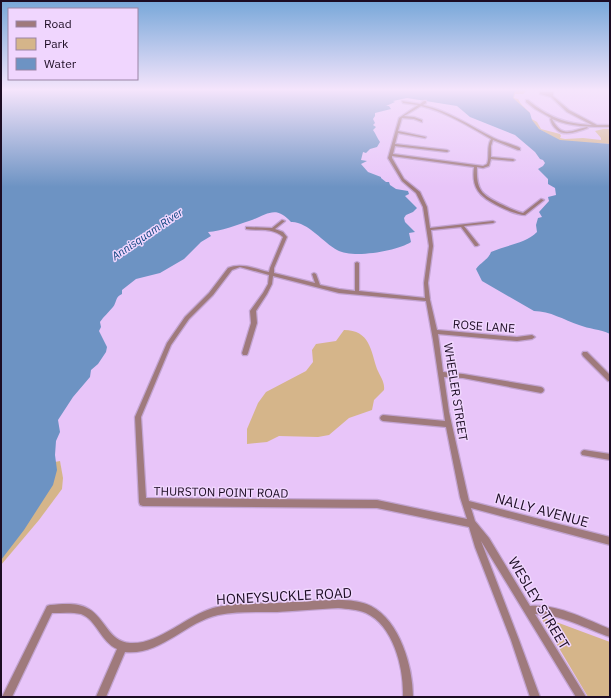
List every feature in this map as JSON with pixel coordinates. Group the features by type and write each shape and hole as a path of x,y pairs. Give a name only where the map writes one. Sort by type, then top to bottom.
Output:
{"street":[{"path":"399,122 391,155 475,167 486,166 491,158 489,146 492,139"},
{"path":"463,122 487,134 492,139 509,144 519,149"},
{"path":"553,122 557,129 566,133 572,133 596,126 610,126"},
{"path":"564,122 591,127"},
{"path":"588,122 596,126"},
{"path":"396,132 425,137"},
{"path":"394,145 447,151"},
{"name":"WHEELER STREET","path":"391,155 390,158 399,174 418,192 425,207 431,252 426,283 449,424 467,504 479,547 535,697"},
{"path":"491,158 513,160"},
{"path":"475,167 475,184 480,192 489,200 512,211 524,214 542,200"},
{"path":"272,230 283,221"},
{"path":"429,229 493,222"},
{"path":"462,226 477,245"},
{"path":"245,353 254,323 253,311 265,294 272,275 272,268 285,236 272,230 253,230 247,228"},
{"path":"357,263 357,293"},
{"name":"THURSTON POINT ROAD","path":"428,300 339,291 240,266 230,269 211,294 187,318 169,344 138,417 143,502 377,504 473,524"},
{"path":"314,274 318,286"},
{"name":"ROSE LANE","path":"435,332 518,339 532,337"},
{"path":"585,354 610,379"},
{"path":"441,374 464,376 541,390"},
{"path":"383,418 449,424"},
{"path":"584,453 610,457"},
{"name":"NALLY AVENUE","path":"467,504 610,541"},
{"name":"WESLEY STREET","path":"473,524 486,541 581,697"},
{"name":"HONEYSUCKLE ROAD","path":"122,648 133,648 162,639 212,612 260,608 355,606 366,608 386,622 406,666 408,697"},
{"path":"7,697 50,609 75,609 85,612 90,615 115,644 122,648 101,697"},
{"path":"529,610 533,609 555,613 610,633"}],"green space":[{"path":"525,122 536,122 541,129 560,134 560,138 565,139 583,138 601,140 595,131 609,129 610,144 560,141"},
{"path":"344,330 353,331 359,334 368,343 383,382 384,390 374,400 372,410 349,418 329,435 318,437 279,436 267,442 247,444 247,429 258,403 266,392 306,371 313,362 312,350 316,344 336,341"},
{"path":"60,461 63,478 62,489 39,520 1,565 1,527 39,465"},
{"path":"540,616 610,642 610,697 588,697"}],"water":[{"name":"Annisquam River","path":"1,122 374,122 373,125 376,127 373,130 380,142 377,147 370,149 366,153 363,152 361,160 367,161 361,164 368,172 381,177 396,189 408,191 409,194 405,196 417,208 404,218 405,222 415,232 409,233 411,242 396,248 375,253 344,253 332,247 303,225 291,222 280,213 271,212 229,228 208,232 211,236 201,242 184,259 160,273 136,279 122,290 122,294 118,297 113,307 100,322 101,327 99,331 107,347 106,352 98,364 91,370 90,377 73,397 58,420 60,432 56,441 55,455 57,470 53,485 24,530 1,560"},
{"path":"481,122 533,122 539,129 560,140 610,144 610,334 551,314 534,311 482,281 476,269 491,252 521,242 537,232 536,225 538,218 542,217 539,212 549,201 548,197 556,195 555,188 548,184 548,179 538,169 545,163 543,160 540,159 535,152 515,135"}]}
